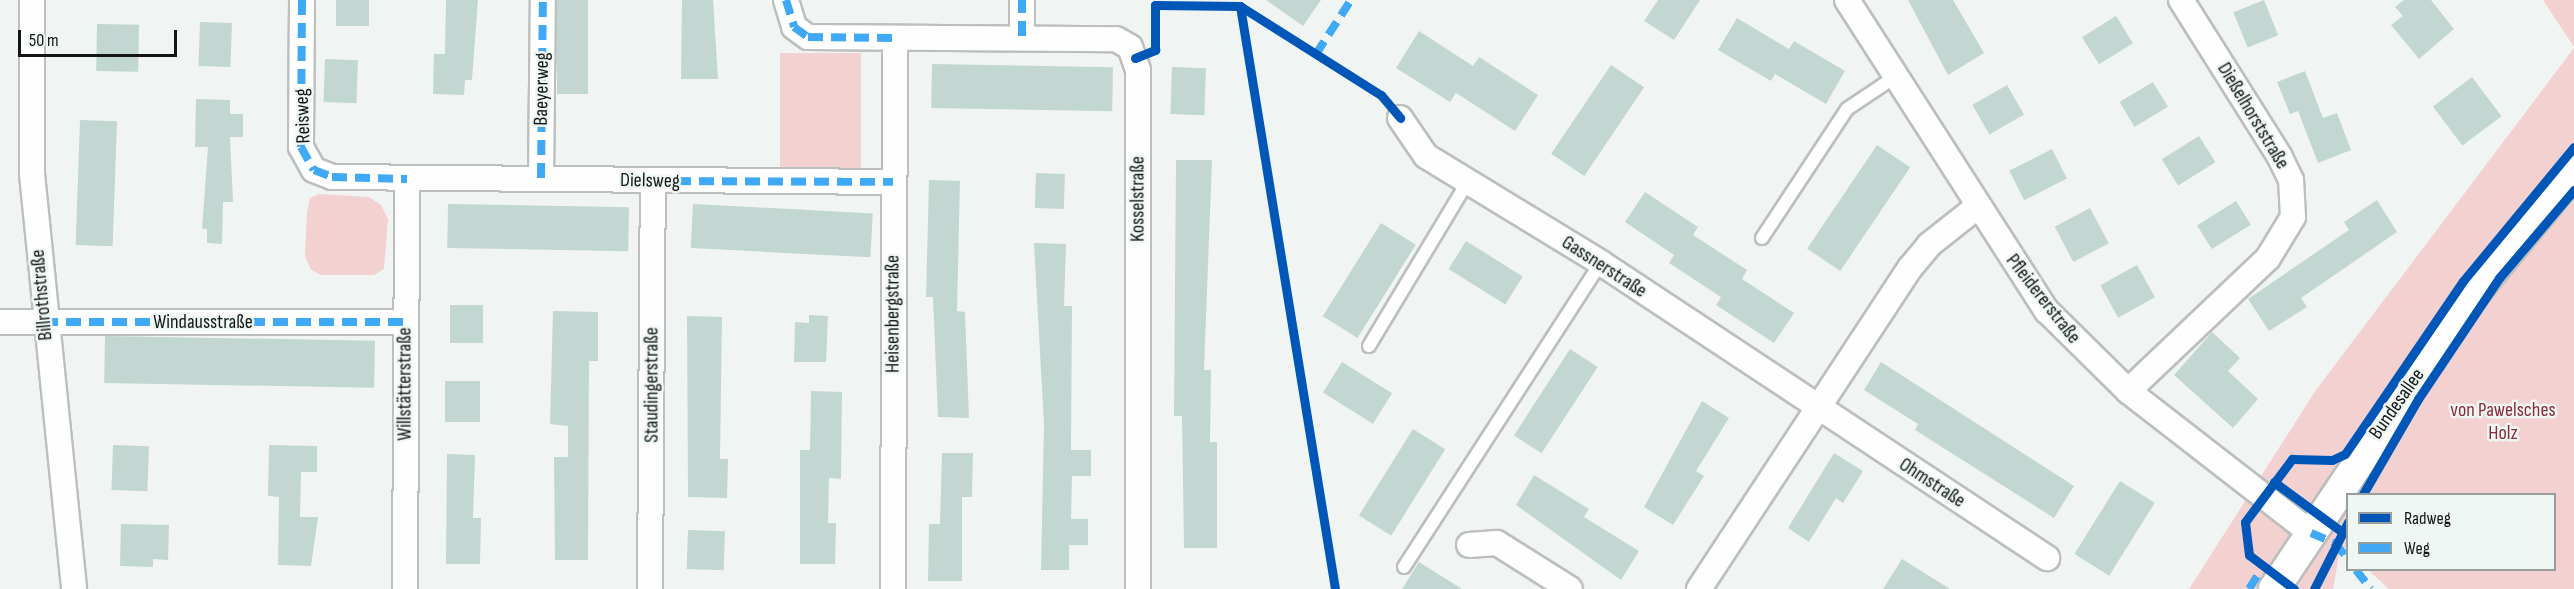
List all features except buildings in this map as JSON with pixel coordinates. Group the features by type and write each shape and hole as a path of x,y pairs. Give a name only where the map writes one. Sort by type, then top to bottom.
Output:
{"street":[{"name":"Billrothstraße","path":"32,0 32,174 43,322 74,589"},
{"name":"Reisweg","path":"302,0 301,147 314,170 332,177 407,179"},
{"name":"Baeyerweg","path":"541,178 543,0"},
{"name":"Kosselstraße","path":"786,0 794,27 808,37 1022,36 1116,39 1130,48 1138,70 1138,589"},
{"path":"1022,0 1022,36"},
{"name":"Pfleidererstraße","path":"1847,0 1977,207 2047,311 2128,391 2312,533"},
{"name":"Dießelhorststraße","path":"2128,391 2268,258 2293,217 2291,180 2280,157 2181,0"},
{"name":"Heisenbergstraße","path":"893,589 895,38"},
{"name":"Gassnerstraße","path":"1400,118 1426,156 1601,263 1816,409"},
{"name":"Bundesallee","path":"2274,589 2469,299 2574,171"},
{"name":"Dielsweg","path":"407,179 541,178 894,182"},
{"name":"Willstätterstraße","path":"405,589 407,179"},
{"name":"Staudingerstraße","path":"650,589 653,181"},
{"path":"1699,589 1910,268 1929,245 1977,207"},
{"name":"Windausstraße","path":"0,322 406,322"},
{"name":"Ohmstraße","path":"1816,409 2047,558"},
{"path":"1469,545 1497,543 1570,589"}],"lane":[{"path":"1762,238 1847,110 1895,77"},
{"path":"1369,346 1467,183"},
{"path":"1404,567 1601,263"}],"green space":[{"path":"2543,0 2574,0 2574,47"},
{"name":"von Pawelsches Holz","path":"2574,48 2574,589 2389,589 2369,571 2556,571 2556,493 2346,493 2346,549 2341,544 2333,589 2189,589 2316,390"},
{"path":"780,53 861,53 861,168 780,168"},
{"path":"319,194 369,197 381,205 388,219 384,269 374,275 321,275 311,270 305,256 307,212 310,198"}],"marked path":[{"path":"302,0 301,147 314,170 332,177 407,179"},
{"path":"541,178 543,0"},
{"path":"786,0 794,27 808,37 895,38"},
{"path":"1022,0 1022,36"},
{"path":"1316,54 1351,0"},
{"path":"653,181 893,182"},
{"path":"43,322 406,322"},
{"path":"2311,533 2335,543 2346,557"},
{"path":"2249,589 2263,567"},
{"path":"2357,571 2371,589"}],"cycle path":[{"path":"1135,58 1155,50 1155,5 1240,6 1381,95 1400,118"},
{"path":"1240,6 1335,589"},
{"path":"2294,589 2249,555 2245,522 2292,459 2332,460 2345,454 2463,281 2574,147"},
{"path":"2364,493 2418,399 2499,278 2574,190"},
{"path":"2274,482 2342,532"},
{"path":"2314,589 2346,526"}]}
